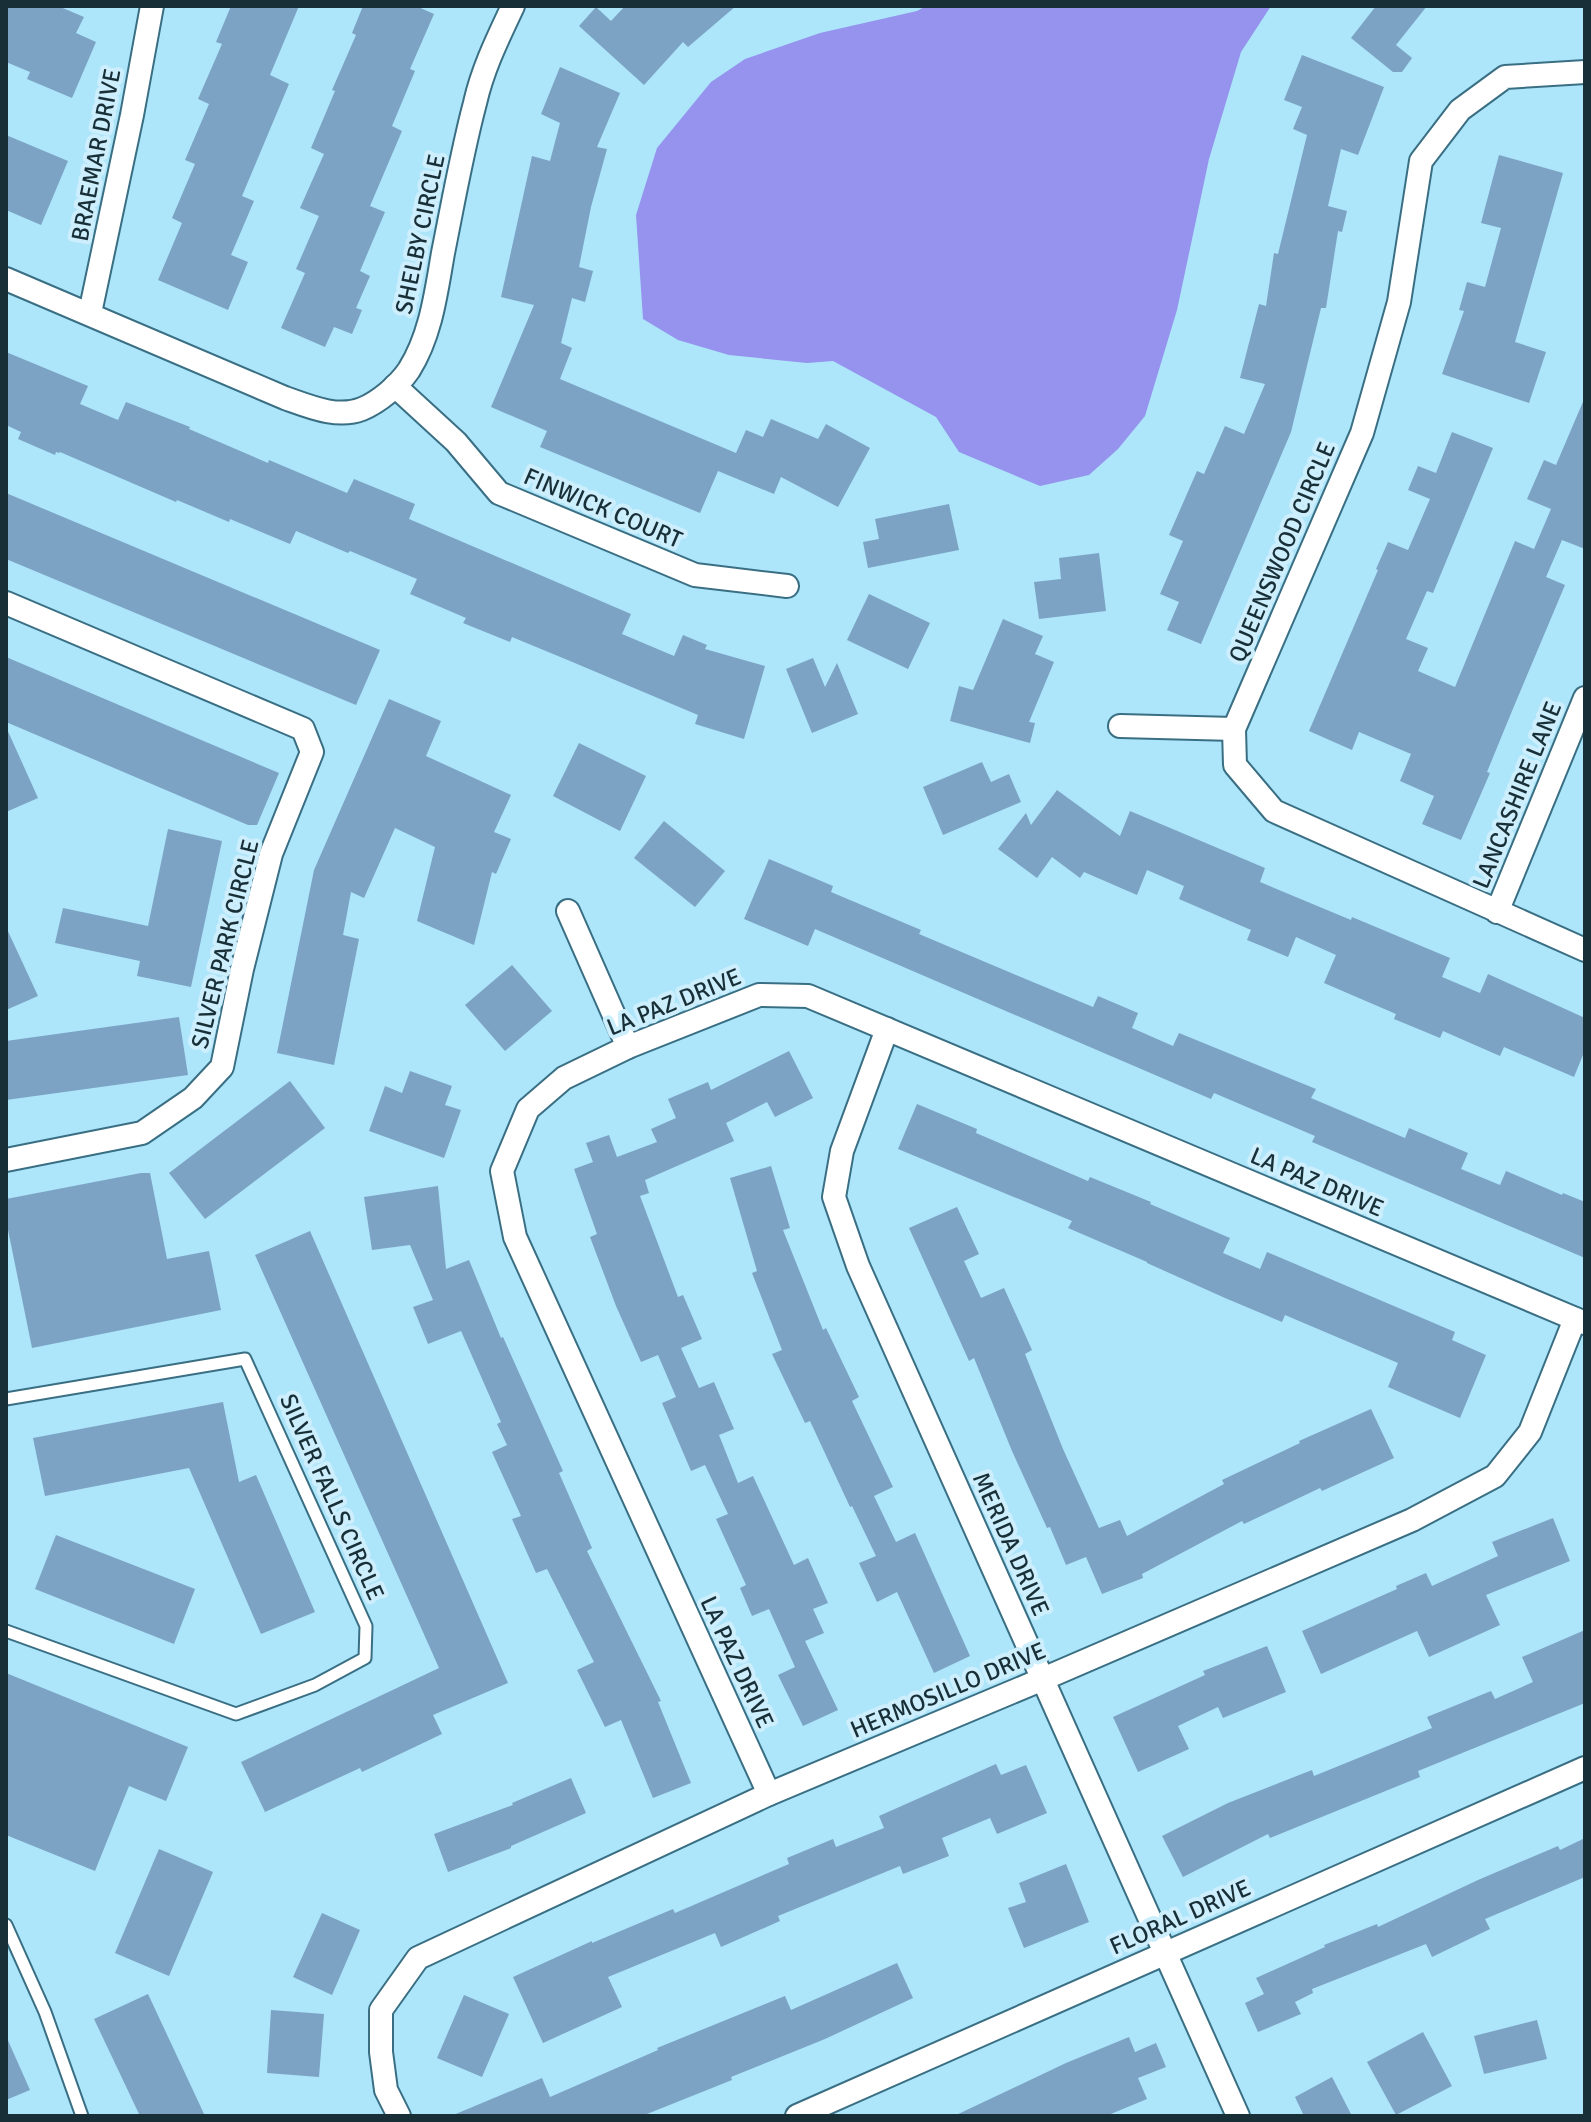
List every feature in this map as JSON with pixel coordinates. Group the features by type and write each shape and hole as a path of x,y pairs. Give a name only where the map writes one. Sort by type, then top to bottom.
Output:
{"street":[{"name":"BRAEMAR DRIVE","path":"90,313 152,6"},
{"name":"SHELBY CIRCLE","path":"6,279 285,398 317,409 337,412 360,410 378,400 408,371 429,325 475,99 488,59 513,6"},
{"name":"QUEENSWOOD CIRCLE","path":"1585,72 1505,77 1460,110 1421,161 1399,302 1362,433 1234,729 1235,765 1274,811 1585,950"},
{"name":"FINWICK COURT","path":"395,386 456,442 499,493 695,575 787,586"},
{"name":"SILVER PARK CIRCLE","path":"6,603 303,729 312,752 271,854 242,969 222,1067 193,1098 142,1133 6,1160"},
{"name":"LANCASHIRE LANE","path":"1497,912 1585,698"},
{"path":"1120,726 1234,729"},
{"path":"568,911 628,1047"},
{"name":"LA PAZ DRIVE","path":"769,1794 515,1237 502,1171 528,1109 564,1078 628,1047 759,995 808,996 1580,1321"},
{"name":"MERIDA DRIVE","path":"887,1029 842,1151 834,1197 858,1266 1238,2116"},
{"name":"HERMOSILLO DRIVE","path":"399,2116 386,2090 381,2052 381,2010 418,1958 769,1794 1412,1520 1495,1476 1530,1432 1580,1321"},
{"name":"FLORAL DRIVE","path":"797,2116 1585,1768"}],"lane":[{"name":"SILVER FALLS CIRCLE","path":"6,1399 245,1359 366,1626 365,1658 315,1685 236,1714 6,1631"},
{"path":"6,1925 45,2012 82,2116"}],"shaded area":[{"path":"926,6 1271,6 1241,52 1209,159 1177,310 1145,416 1118,449 1089,475 1040,486 959,452 936,417 833,361 807,363 729,355 678,340 643,319 636,215 657,148 711,82 745,59 820,33 917,11"}],"building":[{"path":"6,6 58,6 84,17 76,33 96,42 72,98 27,79 30,72 6,62"},
{"path":"231,6 299,6 270,75 289,84 242,196 254,201 231,255 248,262 228,310 158,280 182,223 172,218 195,164 185,160 209,104 198,99 222,44 216,42"},
{"path":"363,6 416,6 434,14 410,69 415,71 392,126 402,131 370,206 385,212 360,271 370,276 356,308 362,310 352,334 334,327 325,347 281,328 305,273 296,269 319,216 300,208 324,154 311,148 356,35 352,33"},
{"path":"625,6 736,6 688,47 683,42 644,85 579,26 596,7 611,21"},
{"path":"1376,6 1427,6 1396,45 1412,58 1402,72 1393,72 1351,38"},
{"path":"1302,55 1384,87 1358,155 1341,149 1328,206 1347,211 1342,232 1338,231 1326,308 1321,308 1291,432 1201,644 1167,630 1179,602 1160,594 1183,541 1169,535 1197,471 1204,474 1225,426 1244,434 1265,384 1240,378 1259,304 1266,306 1274,253 1278,254 1307,135 1293,129 1302,107 1284,100"},
{"path":"560,67 620,93 597,147 607,149 579,267 593,271 585,302 572,298 561,343 572,348 560,379 736,453 746,430 763,437 771,419 818,439 826,424 870,448 838,507 781,477 774,494 718,471 700,513 540,447 547,431 491,407 534,305 501,297 532,156 550,161 560,123 541,114"},
{"path":"6,135 68,161 41,225 6,210"},
{"path":"1499,155 1563,173 1515,342 1546,352 1529,403 1442,374 1464,311 1459,310 1467,282 1485,287 1501,228 1481,223"},
{"path":"6,352 88,386 80,404 118,420 126,402 347,493 354,479 415,504 409,519 631,614 622,634 674,656 683,635 707,645 705,649 765,666 744,739 695,724 698,715 512,637 510,642 463,623 466,618 410,594 417,579 350,551 348,553 296,531 290,544 230,519 229,522 176,502 60,452 55,455 18,439 21,432 6,425"},
{"path":"1585,397 1585,549 1562,540 1546,577 1565,585 1461,840 1422,824 1434,796 1400,781 1411,754 1359,732 1352,750 1309,731 1388,542 1408,550 1430,499 1408,490 1418,466 1436,473 1452,432 1493,448 1433,593 1427,591 1406,639 1428,648 1418,671 1455,687 1515,541 1534,549 1551,509 1527,499 1544,460 1556,465"},
{"path":"6,493 380,650 356,705 6,559"},
{"path":"949,504 959,550 868,568 863,542 879,539 875,519"},
{"path":"1099,553 1106,611 1039,619 1034,582 1061,579 1059,558"},
{"path":"869,594 930,623 908,669 847,640"},
{"path":"1003,619 1043,636 1035,654 1054,662 1029,722 1035,723 1030,743 950,721 959,686 973,690"},
{"path":"6,657 279,773 257,825 248,825 6,722"},
{"path":"813,658 825,687 837,663 858,714 812,733 786,669"},
{"path":"389,699 441,721 426,756 511,795 494,832 511,839 496,874 492,872 474,945 417,921 435,847 395,828 364,898 351,892 343,935 359,939 334,1065 277,1053 314,870"},
{"path":"6,727 38,798 6,812"},
{"path":"579,743 646,776 620,831 553,796"},
{"path":"982,762 991,782 1009,774 1021,802 943,835 923,787"},
{"path":"1057,790 1120,836 1130,811 1265,868 1260,882 1450,958 1442,977 1480,993 1488,974 1585,1018 1585,1050 1574,1077 1504,1047 1500,1056 1443,1031 1440,1038 1394,1019 1396,1014 1324,983 1336,955 1296,937 1288,957 1247,940 1251,930 1179,899 1184,886 1147,870 1137,895 1084,872 1080,878 1052,857 1037,878 998,849 1026,813 1031,825"},
{"path":"664,821 725,871 695,907 634,858"},
{"path":"168,829 222,841 191,987 137,976 140,961 55,943 63,908 148,926"},
{"path":"769,859 833,886 831,892 921,930 919,934 1016,975 1093,1007 1098,996 1138,1013 1132,1028 1173,1046 1179,1033 1316,1089 1311,1098 1405,1138 1409,1128 1468,1153 1461,1169 1500,1185 1506,1171 1585,1202 1585,1258 1312,1142 1315,1136 1214,1093 1211,1099 815,929 808,946 744,919"},
{"path":"6,927 38,996 6,1010"},
{"path":"512,965 552,1011 505,1051 465,1005"},
{"path":"179,1017 188,1075 6,1100 6,1041"},
{"path":"789,1051 813,1098 775,1117 767,1102 726,1123 734,1141 645,1180 649,1193 640,1196 678,1297 683,1295 702,1339 681,1348 699,1388 714,1382 734,1429 719,1435 738,1483 753,1476 794,1565 808,1558 828,1603 813,1609 824,1633 805,1641 838,1710 803,1726 778,1675 795,1667 769,1609 752,1616 740,1588 746,1585 716,1519 728,1514 705,1465 691,1471 662,1403 676,1397 658,1355 641,1362 616,1306 590,1237 597,1234 574,1169 593,1162 586,1143 609,1135 617,1157 657,1142 651,1129 676,1118 668,1099 708,1082 711,1090"},
{"path":"410,1071 452,1086 445,1105 461,1110 444,1158 369,1131 385,1086 402,1093"},
{"path":"290,1081 325,1128 205,1219 169,1173"},
{"path":"917,1104 1088,1181 1090,1177 1230,1238 1223,1253 1260,1269 1267,1252 1455,1332 1452,1340 1486,1355 1460,1418 1388,1387 1398,1363 1285,1315 1282,1322 1225,1298 1068,1228 1072,1221 898,1149"},
{"path":"771,1166 790,1228 783,1230 823,1330 826,1328 859,1397 852,1401 893,1487 874,1496 896,1542 915,1533 970,1656 934,1673 897,1592 877,1602 859,1563 876,1556 810,1421 805,1423 772,1354 782,1350 752,1273 757,1271 730,1178"},
{"path":"150,1173 167,1259 209,1251 221,1310 32,1348 6,1220 6,1199"},
{"path":"438,1186 446,1269 469,1260 501,1338 563,1471 559,1473 592,1548 587,1551 661,1701 658,1702 691,1783 653,1798 621,1720 605,1727 577,1670 594,1662 547,1569 536,1573 512,1519 521,1516 492,1452 507,1445 497,1424 501,1422 461,1331 428,1344 413,1307 433,1300 410,1245 372,1250 364,1197"},
{"path":"957,1207 979,1254 964,1261 981,1298 1004,1288 1032,1350 1025,1354 1099,1528 1120,1520 1127,1536 1224,1484 1222,1480 1371,1409 1394,1458 1244,1524 1242,1521 1142,1574 1143,1578 1102,1594 1086,1557 1066,1565 1012,1451 974,1358 969,1361 909,1228"},
{"path":"310,1231 508,1683 433,1715 442,1734 362,1772 360,1768 265,1812 241,1762 439,1668 255,1255"},
{"path":"223,1402 239,1482 256,1475 315,1612 261,1634 189,1468 45,1496 33,1438"},
{"path":"1553,1518 1570,1561 1486,1595 1500,1625 1429,1657 1417,1631 1321,1674 1302,1631 1426,1573 1432,1586 1498,1556 1492,1542"},
{"path":"56,1535 195,1589 174,1644 35,1589"},
{"path":"1585,1630 1585,1703 1418,1771 1420,1777 1270,1838 1268,1834 1183,1877 1162,1836 1228,1803 1312,1770 1314,1776 1432,1728 1427,1717 1491,1691 1495,1699 1533,1682 1522,1657"},
{"path":"1267,1646 1286,1692 1223,1718 1218,1707 1178,1726 1189,1749 1138,1772 1113,1717 1205,1675 1203,1671"},
{"path":"6,1673 188,1747 166,1801 129,1786 95,1871 6,1835"},
{"path":"996,1764 1001,1775 1026,1765 1047,1813 997,1834 990,1818 942,1838 949,1856 903,1874 900,1866 778,1916 780,1921 721,1947 715,1933 608,1977 622,2007 543,2043 513,1977 592,1941 673,1909 675,1913 789,1864 787,1858 833,1839 836,1847 884,1828 879,1816"},
{"path":"571,1778 586,1813 511,1848 448,1872 434,1834 513,1805"},
{"path":"1585,1838 1585,1877 1485,1919 1490,1929 1432,1957 1426,1944 1312,1989 1313,1993 1295,2002 1301,2014 1258,2032 1245,2003 1264,1994 1256,1978 1324,1945 1377,1924 1378,1927 1478,1880 1558,1846 1560,1850"},
{"path":"159,1849 213,1872 169,1976 115,1953"},
{"path":"1066,1864 1089,1922 1024,1948 1008,1908 1026,1902 1019,1883"},
{"path":"322,1913 360,1930 332,1995 293,1977"},
{"path":"897,1963 913,1998 825,2039 731,2077 732,2080 642,2116 451,2116 542,2078 550,2097 657,2048 785,1996 791,2010"},
{"path":"148,1994 205,2116 140,2116 94,2019"},
{"path":"464,1995 509,2014 482,2077 437,2058"},
{"path":"271,2010 324,2014 319,2077 267,2073"},
{"path":"1537,2020 1547,2059 1484,2074 1474,2036"},
{"path":"1423,2032 1452,2086 1396,2115 1367,2062"},
{"path":"6,2036 30,2090 6,2100"},
{"path":"1129,2037 1135,2052 1156,2043 1166,2067 1138,2078 1147,2099 1106,2116 954,2116 1066,2063"},
{"path":"1332,2077 1352,2116 1304,2116 1295,2097"}]}
